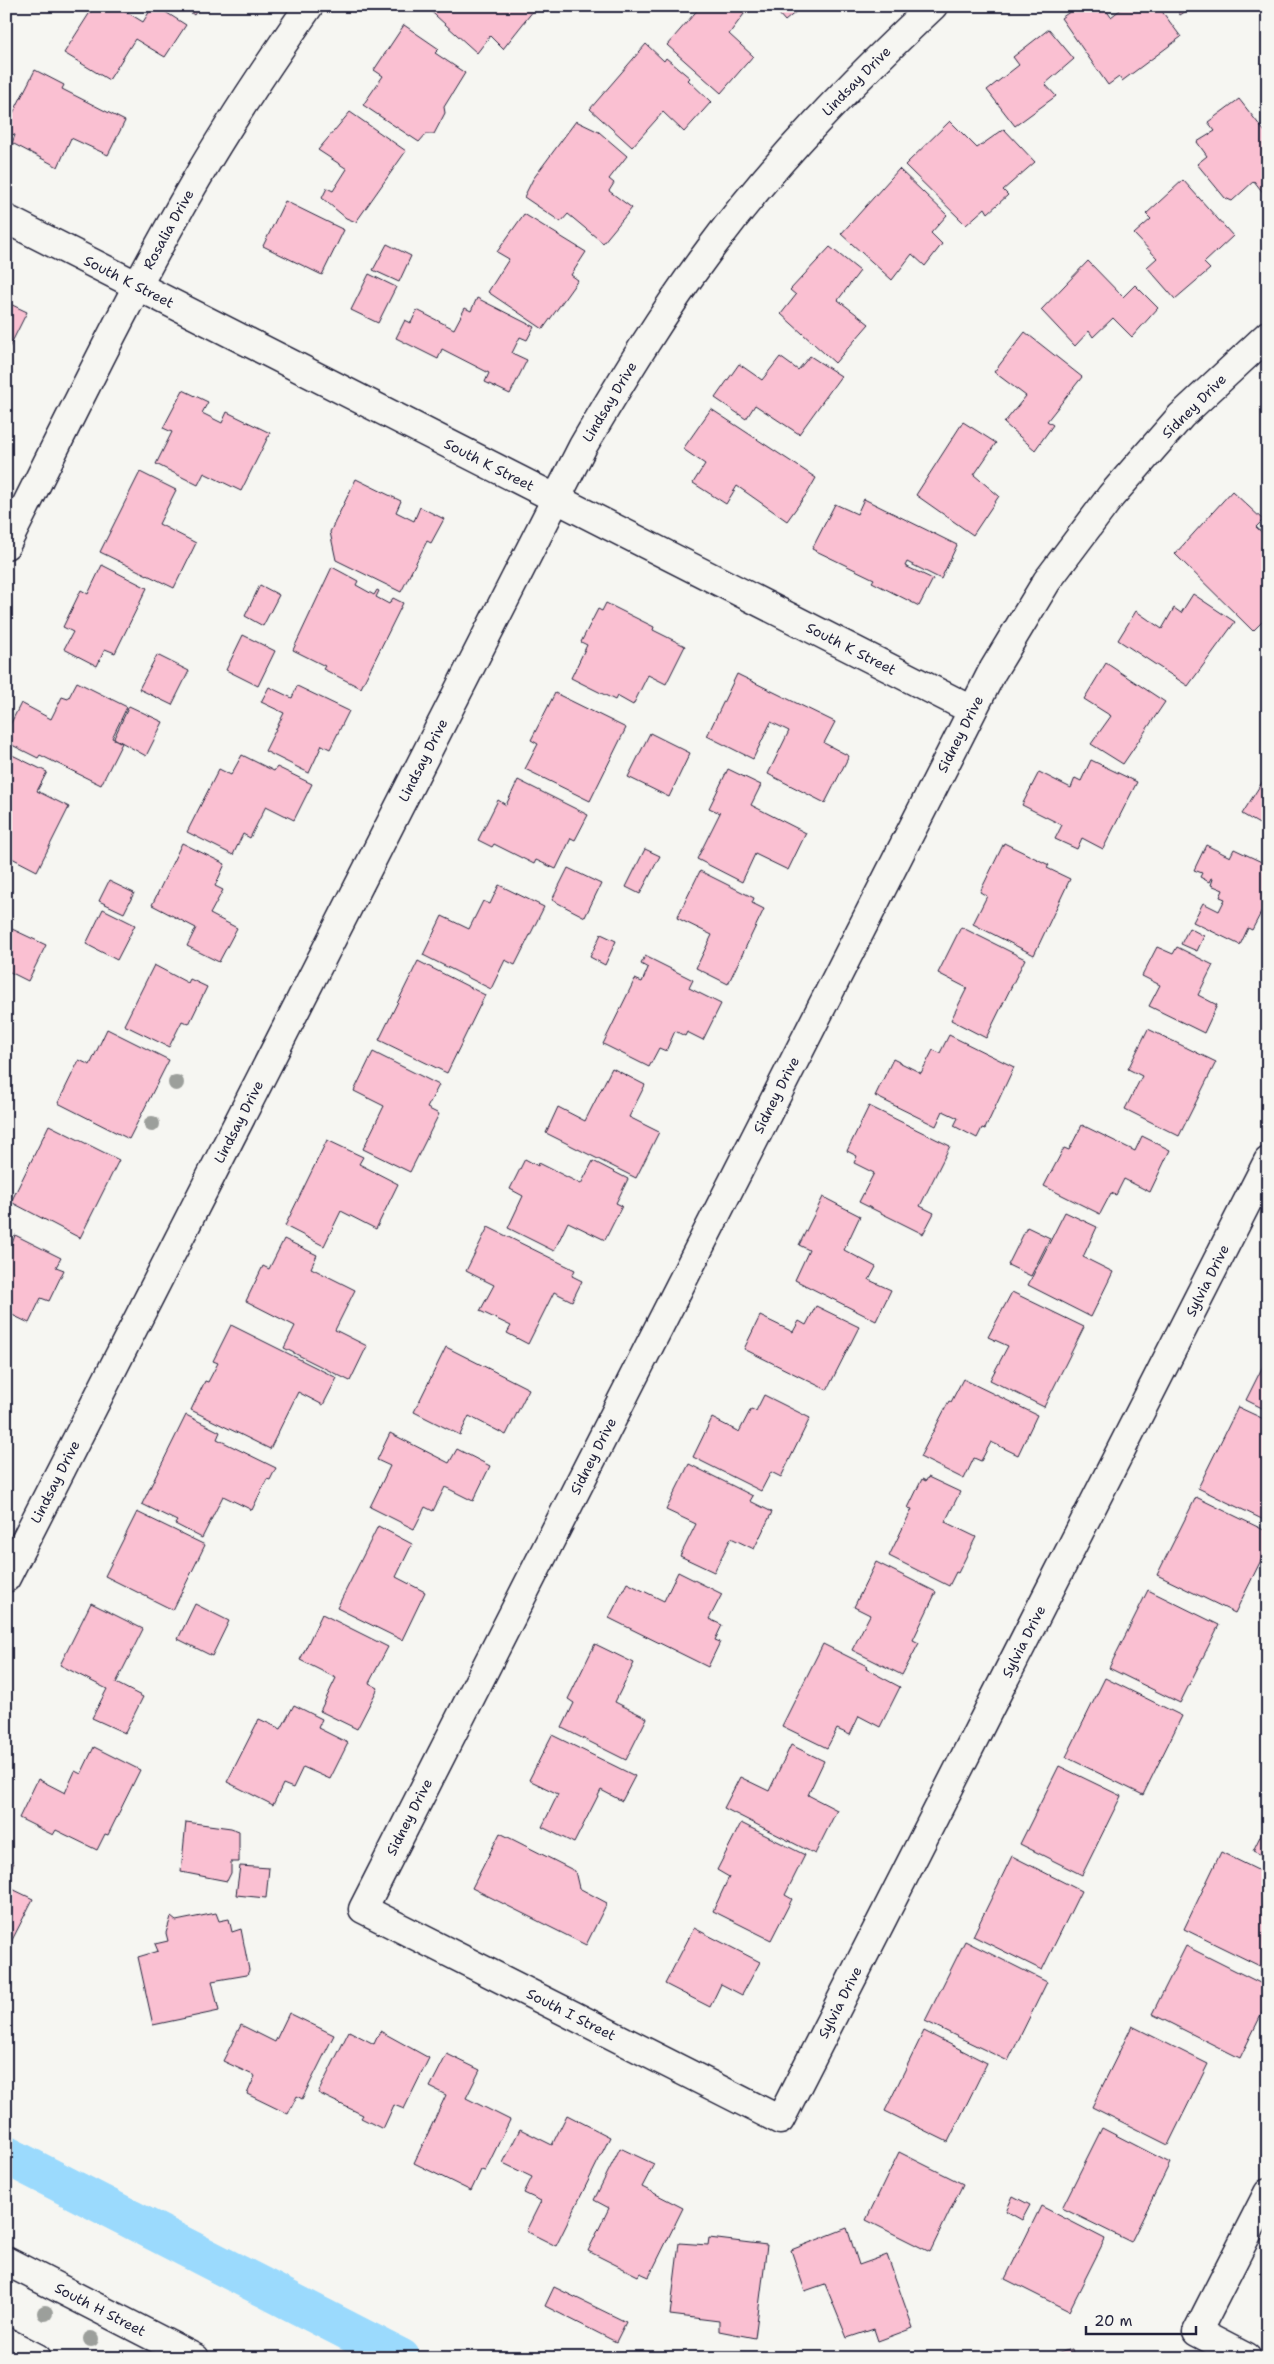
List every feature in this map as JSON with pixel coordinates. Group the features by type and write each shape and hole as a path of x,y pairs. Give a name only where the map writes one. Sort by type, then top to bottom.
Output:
{"street":[{"name":"Rosalia Drive","path":"6,545 138,286 192,187 250,91 309,6"},
{"name":"Lindsay Drive","path":"6,1578 583,446 643,345 711,248 785,156 865,70 933,6"},
{"name":"South K Street","path":"6,219 972,710"},
{"name":"Sidney Drive","path":"363,1908 992,672 1047,581 1111,496 1181,416 1268,335"},
{"name":"Sylvia Drive","path":"780,2120 1268,1162"},
{"name":"South I Street","path":"363,1908 780,2120"},
{"path":"1247,2358 1197,2332 1268,2193"},
{"name":"South H Street","path":"6,2260 195,2358"},
{"path":"6,2342 37,2358"}],"building":[{"path":"94,6 117,6 143,22 153,6 156,6 186,25 165,57 135,39 109,80 64,53"},
{"path":"182,6 200,6 194,15"},
{"path":"425,6 537,6 503,49 490,36 477,53"},
{"path":"701,6 750,6 729,34 753,56 721,93 667,45"},
{"path":"772,6 803,6 785,21"},
{"path":"1078,6 1103,6 1111,17 1125,6 1132,6 1135,9 1139,6 1158,6 1181,37 1122,81 1119,77 1108,85 1061,18"},
{"path":"1175,6 1194,6 1180,15"},
{"path":"404,25 439,49 435,53 465,73 444,107 445,113 434,134 426,134 419,142 363,105 383,76 374,70"},
{"path":"1049,29 1074,59 1045,84 1056,96 1015,126 987,90 1019,65 1013,57"},
{"path":"646,44 664,61 666,58 690,78 688,80 711,102 684,132 663,112 632,147 590,109"},
{"path":"35,70 64,85 62,89 125,121 108,155 71,138 58,167 12,143 15,135 6,132 6,127"},
{"path":"1239,99 1265,132 1268,131 1268,199 1254,181 1232,201 1225,198 1197,164 1207,156 1197,142 1215,131 1208,122"},
{"path":"350,112 406,151 356,222 346,218 322,198 327,188 333,191 347,169 318,150"},
{"path":"576,121 599,132 627,156 609,179 614,183 609,191 632,208 603,243 568,214 561,222 524,197 533,179"},
{"path":"950,121 977,148 1004,129 1035,162 1003,190 1008,195 988,213 985,208 966,225 905,165"},
{"path":"899,169 947,215 931,233 942,244 925,266 912,254 892,280 841,234"},
{"path":"1183,180 1233,236 1204,263 1210,269 1175,299 1147,267 1157,258 1134,234 1151,219 1146,214"},
{"path":"285,201 344,230 322,275 263,246"},
{"path":"524,214 586,252 571,275 578,280 543,329 488,292 509,259 497,252"},
{"path":"387,244 411,256 399,282 373,270"},
{"path":"830,247 860,271 838,300 869,324 835,363 781,314 796,295 790,290"},
{"path":"1088,261 1123,297 1135,285 1158,308 1132,337 1113,318 1093,337 1089,331 1075,346 1041,310"},
{"path":"369,274 396,287 378,323 351,310"},
{"path":"477,298 534,327 527,340 520,337 512,353 527,360 510,394 485,382 489,373 442,349 438,359 396,338 405,320 411,323 417,310 454,329 465,308 471,311"},
{"path":"6,302 27,312 9,348 6,347"},
{"path":"1025,332 1082,377 1047,421 1053,425 1035,450 1004,423 1026,396 994,372"},
{"path":"810,356 841,376 799,434 755,405 746,419 715,398 739,364 762,380 780,357 798,370"},
{"path":"183,390 208,402 202,413 222,423 227,412 270,433 241,491 204,473 198,485 156,464 172,432 163,428"},
{"path":"711,409 816,478 787,521 737,486 726,504 693,483 705,464 683,449"},
{"path":"963,422 996,443 974,475 999,496 973,535 916,495"},
{"path":"140,472 176,490 159,524 196,543 174,588 100,552"},
{"path":"356,479 401,501 396,512 414,521 420,507 444,519 431,543 427,541 401,592 336,560 330,532"},
{"path":"1232,491 1263,520 1256,527 1268,538 1268,616 1253,631 1175,554"},
{"path":"864,499 957,545 941,579 907,562 905,566 933,579 919,606 872,582 874,579 812,549 835,504 857,514"},
{"path":"102,565 147,588 115,653 105,649 97,666 64,649 73,632 63,627 81,590 88,594"},
{"path":"332,567 358,581 356,585 374,595 377,590 379,591 376,597 389,604 393,598 403,603 361,688 323,669 325,666 293,650"},
{"path":"260,585 279,595 263,626 245,616"},
{"path":"1193,594 1235,622 1188,686 1118,640 1136,611 1162,629 1174,608 1181,613"},
{"path":"606,603 654,627 653,630 685,646 666,684 648,675 633,705 617,696 615,700 571,678 587,645 581,642 598,609 602,611"},
{"path":"243,635 275,651 258,686 226,670"},
{"path":"157,655 189,671 172,705 139,689"},
{"path":"1106,663 1165,702 1123,764 1091,744 1111,716 1084,699"},
{"path":"737,674 835,722 824,743 849,756 825,803 768,774 789,731 771,722 753,759 707,736"},
{"path":"77,682 127,707 112,738 122,743 101,785 40,755 38,758 6,742 6,733 21,703 51,719 62,697 68,699"},
{"path":"297,686 349,711 330,749 322,745 309,773 265,751 284,713 261,702 269,687 292,698"},
{"path":"555,693 626,728 590,801 525,769 538,744 531,740"},
{"path":"129,706 163,722 146,756 114,738"},
{"path":"650,733 690,753 669,797 628,777"},
{"path":"6,752 47,772 37,791 69,807 37,871 6,855 6,803 8,799 6,799"},
{"path":"242,755 274,771 277,767 312,784 294,820 266,806 250,838 243,834 233,855 187,832 219,769 231,775"},
{"path":"1091,760 1137,782 1103,849 1082,838 1077,849 1055,839 1062,825 1022,805 1039,772 1071,788 1075,778 1081,781"},
{"path":"728,769 761,785 751,805 806,833 788,870 755,854 742,882 697,859 720,813 709,808"},
{"path":"1268,773 1268,829 1242,814"},
{"path":"518,780 588,815 575,840 571,838 556,869 536,860 534,864 494,844 492,847 478,840 498,800 506,805"},
{"path":"182,843 225,864 215,886 223,890 210,914 237,928 219,962 187,946 196,928 152,905"},
{"path":"1004,843 1049,865 1047,868 1070,879 1034,955 973,924 987,896 980,892"},
{"path":"1206,845 1230,857 1234,849 1268,865 1268,908 1264,907 1252,930 1248,928 1240,945 1193,922 1203,903 1219,911 1225,899 1220,897 1223,890 1211,885 1213,879 1211,878 1209,882 1200,877 1202,873 1194,870"},
{"path":"645,849 660,856 640,894 626,887"},
{"path":"568,868 601,884 585,917 552,900"},
{"path":"700,871 754,898 752,903 764,909 728,984 696,968 712,935 677,918"},
{"path":"109,881 134,893 124,913 99,901"},
{"path":"499,885 544,907 515,965 505,960 491,989 423,955 442,916 469,929 483,901 490,904"},
{"path":"103,909 135,925 117,960 86,944"},
{"path":"961,927 1025,959 986,1038 951,1020 967,988 938,973"},
{"path":"1189,928 1204,936 1197,951 1181,944"},
{"path":"12,929 46,945 28,981 6,970 6,940"},
{"path":"601,934 616,941 605,965 590,957"},
{"path":"1157,947 1173,954 1177,947 1213,965 1198,995 1217,1005 1204,1033 1149,1006 1160,985 1142,976"},
{"path":"645,956 693,980 689,988 721,1004 703,1040 687,1032 685,1036 675,1031 666,1051 659,1048 649,1067 603,1044 635,979 642,982 648,968 641,964"},
{"path":"418,961 485,995 447,1073 379,1040"},
{"path":"154,965 188,983 190,979 207,987 189,1024 182,1021 169,1047 124,1025"},
{"path":"107,1029 169,1060 129,1139 58,1103 79,1060 90,1065"},
{"path":"1148,1029 1216,1062 1179,1136 1125,1109 1142,1076 1128,1069"},
{"path":"949,1035 1014,1067 985,1129 982,1128 977,1138 954,1126 958,1118 943,1111 936,1126 875,1096 893,1059 921,1073 933,1050 940,1053"},
{"path":"373,1052 439,1085 427,1108 439,1114 410,1172 363,1149 384,1106 354,1091"},
{"path":"612,1068 645,1085 629,1117 659,1132 636,1178 546,1133 558,1107 585,1121"},
{"path":"869,1106 950,1146 920,1206 934,1213 923,1234 859,1202 874,1173 854,1163 857,1156 847,1151"},
{"path":"49,1125 119,1160 80,1238 11,1202"},
{"path":"1082,1125 1135,1151 1142,1136 1170,1150 1150,1192 1124,1179 1116,1195 1111,1193 1100,1214 1044,1186 1064,1148 1069,1150"},
{"path":"327,1140 363,1157 359,1164 398,1184 376,1229 341,1211 324,1246 285,1226"},
{"path":"525,1159 538,1166 539,1163 581,1184 593,1161 628,1179 616,1203 622,1206 605,1240 568,1222 554,1251 508,1228 523,1196 510,1189"},
{"path":"823,1197 860,1216 844,1250 876,1267 869,1280 891,1290 876,1321 795,1280 809,1250 799,1245"},
{"path":"1065,1212 1097,1227 1083,1257 1113,1272 1091,1317 1028,1285"},
{"path":"488,1227 575,1270 572,1276 582,1281 572,1301 554,1292 528,1344 507,1333 511,1326 480,1311 494,1285 466,1271"},
{"path":"1027,1227 1050,1238 1031,1276 1008,1265"},
{"path":"15,1235 61,1258 56,1267 64,1270 49,1301 41,1298 29,1323 6,1312 6,1241 12,1244"},
{"path":"284,1239 317,1255 311,1268 355,1290 335,1330 367,1346 350,1381 284,1348 295,1326 246,1301 263,1266 269,1269"},
{"path":"1012,1292 1084,1327 1044,1407 990,1380 1008,1346 988,1337"},
{"path":"816,1306 859,1327 827,1390 744,1349 760,1316 793,1332 799,1321 806,1325"},
{"path":"231,1325 337,1378 323,1405 298,1392 270,1449 191,1410 205,1381 208,1382 218,1363 213,1361"},
{"path":"446,1347 529,1389 506,1435 469,1416 460,1435 414,1412"},
{"path":"1268,1356 1268,1411 1246,1400"},
{"path":"963,1379 1037,1415 1018,1455 991,1442 981,1461 974,1458 964,1479 920,1457 949,1401 951,1402"},
{"path":"764,1395 810,1418 781,1477 771,1472 761,1491 693,1457 712,1418 739,1432 751,1409 756,1411"},
{"path":"1238,1407 1268,1421 1268,1522 1198,1488"},
{"path":"186,1415 220,1432 217,1439 276,1468 270,1480 267,1479 252,1510 223,1496 202,1538 175,1524 177,1521 142,1504"},
{"path":"390,1433 449,1463 457,1449 490,1466 473,1501 445,1487 433,1511 425,1507 414,1529 370,1507 390,1466 377,1460"},
{"path":"689,1464 753,1496 750,1501 772,1512 754,1549 731,1538 714,1572 680,1556 696,1524 666,1510"},
{"path":"928,1477 960,1492 945,1522 976,1537 958,1573 956,1572 949,1586 889,1556 912,1509 908,1508 922,1479 926,1481"},
{"path":"1196,1497 1268,1532 1268,1546 1235,1613 1157,1575"},
{"path":"137,1512 205,1545 173,1610 105,1576"},
{"path":"378,1526 412,1544 396,1577 425,1592 402,1640 337,1608"},
{"path":"876,1562 936,1592 913,1640 919,1643 902,1675 852,1650 870,1615 854,1607"},
{"path":"678,1572 722,1594 709,1619 722,1625 715,1640 720,1642 708,1667 609,1618 627,1583 664,1601"},
{"path":"1148,1590 1219,1625 1180,1703 1109,1668"},
{"path":"91,1603 143,1629 116,1683 143,1697 125,1733 92,1718 107,1689 60,1665"},
{"path":"195,1604 229,1621 212,1656 178,1639"},
{"path":"322,1614 388,1647 369,1683 378,1688 357,1729 320,1711 336,1678 300,1660"},
{"path":"595,1644 634,1663 615,1702 647,1718 626,1760 562,1728 574,1703 568,1699"},
{"path":"823,1644 867,1666 866,1669 900,1687 880,1727 859,1716 850,1735 837,1729 827,1748 782,1726"},
{"path":"1105,1678 1182,1716 1143,1795 1066,1757"},
{"path":"294,1705 322,1719 318,1728 348,1743 330,1779 303,1767 293,1788 283,1784 273,1805 227,1782 259,1719 281,1729"},
{"path":"552,1735 635,1776 622,1801 601,1790 574,1843 542,1827 558,1794 529,1780"},
{"path":"791,1745 824,1761 808,1795 837,1810 815,1854 724,1808 740,1777 769,1791"},
{"path":"94,1747 140,1770 108,1835 105,1834 97,1850 56,1830 53,1835 19,1818 38,1779 65,1793 75,1771 81,1774"},
{"path":"1059,1766 1121,1796 1082,1875 1020,1844"},
{"path":"1268,1820 1268,1858 1253,1851"},
{"path":"186,1822 231,1828 239,1831 239,1862 231,1862 231,1873 227,1881 181,1872"},
{"path":"741,1823 805,1855 785,1895 792,1899 771,1940 713,1911 729,1877 717,1870"},
{"path":"500,1833 575,1871 579,1888 607,1903 586,1945 472,1888"},
{"path":"1221,1852 1268,1875 1268,1970 1184,1929"},
{"path":"1012,1856 1081,1891 1042,1970 973,1936"},
{"path":"6,1859 14,1863 6,1878"},
{"path":"240,1866 269,1868 266,1898 236,1895"},
{"path":"6,1886 33,1899 9,1946 6,1945"},
{"path":"216,1913 219,1921 229,1919 232,1932 241,1929 249,1970 247,1975 212,1981 219,2011 153,2025 138,1957 158,1951 155,1944 168,1941 166,1933 171,1917 176,1921"},
{"path":"694,1928 760,1962 742,1995 721,1984 710,2007 665,1984"},
{"path":"965,1941 1047,1982 1008,2061 925,2021"},
{"path":"1186,1946 1268,1987 1268,2001 1240,2058 1152,2014"},
{"path":"289,2013 334,2035 302,2099 297,2096 288,2114 247,2094 255,2076 223,2061 241,2025 275,2042"},
{"path":"1132,2026 1208,2064 1168,2145 1092,2107"},
{"path":"349,2031 374,2044 380,2031 429,2058 404,2109 394,2105 383,2129 361,2118 363,2115 318,2093"},
{"path":"924,2031 987,2063 948,2142 885,2111"},
{"path":"447,2054 480,2070 466,2098 510,2120 485,2171 481,2170 471,2191 414,2163 446,2095 430,2087"},
{"path":"567,2115 610,2137 556,2246 526,2231 541,2201 524,2193 532,2177 503,2163 520,2129 552,2145"},
{"path":"1102,2128 1170,2163 1131,2242 1062,2208"},
{"path":"620,2148 654,2164 642,2187 683,2208 649,2277 640,2273 638,2276 588,2251 609,2208 594,2200"},
{"path":"899,2152 963,2184 930,2252 866,2220"},
{"path":"1013,2196 1030,2205 1022,2220 1006,2211"},
{"path":"1041,2206 1105,2239 1069,2311 1005,2279"},
{"path":"847,2228 859,2265 887,2255 913,2328 878,2341 874,2329 847,2338 825,2284 805,2291 791,2250"},
{"path":"709,2238 767,2245 755,2338 719,2331 719,2321 670,2315 679,2243 708,2245"},
{"path":"554,2287 626,2322 616,2342 545,2306"},
{"path":"1072,2349 1075,2358 1043,2358"}],"waterway":[{"path":"6,2155 401,2358"}]}
